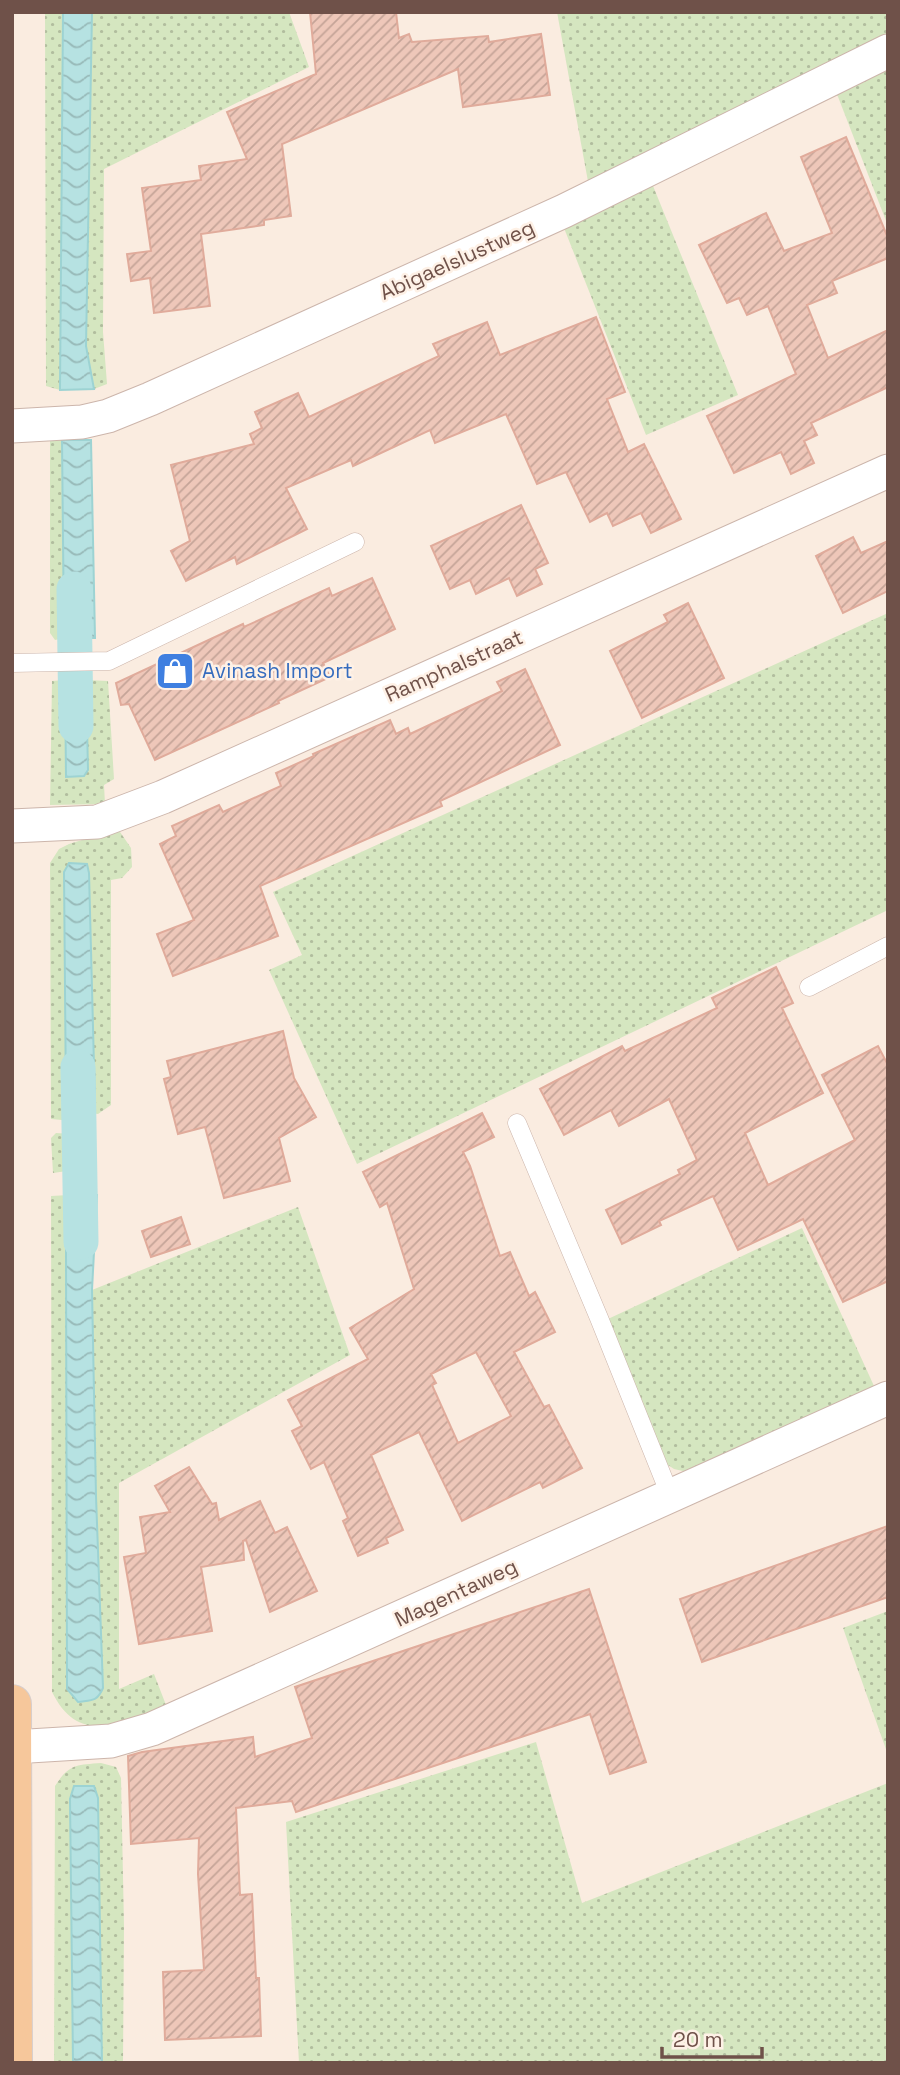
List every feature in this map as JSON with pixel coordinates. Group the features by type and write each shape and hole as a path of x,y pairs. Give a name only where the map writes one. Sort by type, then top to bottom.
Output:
{"main road":[{"path":"12,1704 13,2063"}],"street":[{"name":"Abigaelslustweg","path":"12,426 82,422 107,416 150,399 564,211 888,51"},
{"name":"Ramphalstraat","path":"12,826 97,822 163,797 888,471"},
{"name":"Magentaweg","path":"13,1747 111,1741 152,1729 888,1398"}],"lane":[{"path":"12,663 110,661 355,542"},
{"path":"809,987 888,946"},
{"path":"517,1123 670,1495"}],"green space":[{"path":"45,12 63,12 60,390 46,386"},
{"path":"92,12 289,12 309,67 104,169 103,332 107,384 94,389 86,346"},
{"path":"557,12 888,12 888,39 589,187"},
{"path":"888,63 888,226 835,89"},
{"path":"651,181 738,395 646,435 562,223"},
{"path":"50,440 62,440 64,638 55,640 50,633"},
{"path":"888,613 888,910 357,1164 269,970 302,955 273,892"},
{"path":"65,680 66,777 88,769 86,680 108,681 114,779 104,785 105,804 50,805 52,681"},
{"path":"118,829 131,848 132,867 122,878 111,880 111,1105 98,1114 90,1113 95,1104 89,873 64,872 68,1113 62,1120 51,1119 50,863 59,849 69,844"},
{"path":"56,1133 71,1134 65,1139 67,1171 53,1173 51,1138"},
{"path":"69,1195 66,1249 67,1688 78,1702 96,1496 92,1290 298,1207 350,1355 119,1483 119,1689 154,1674 166,1705 103,1726 75,1720 63,1709 52,1692 51,1196"},
{"path":"802,1228 874,1386 687,1472 674,1469 665,1463 608,1319"},
{"path":"888,1611 888,1755 843,1628"},
{"path":"536,1742 582,1903 888,1783 888,2063 299,2063 286,1822"},
{"path":"101,1763 116,1767 121,1778 123,2063 102,2063 98,1798 70,1799 73,2063 54,2063 55,1786 65,1773 74,1767"}],"water":[{"path":"63,12 92,12 86,346 94,389 60,390"},
{"path":"62,440 91,440 95,638 64,638"},
{"path":"65,680 86,680 88,770 84,776 66,777"},
{"path":"69,863 87,864 89,873 95,1104 90,1113 68,1113 66,1104 64,872"},
{"path":"71,1134 93,1134 96,1172 67,1171 65,1139"},
{"path":"69,1195 97,1195 92,1290 103,1688 96,1698 78,1702 67,1689 66,1249"},
{"path":"74,1786 94,1786 98,1798 102,2063 73,2063 70,1799"}],"building":[{"path":"310,12 396,12 399,38 409,34 412,42 488,36 489,42 541,34 550,95 463,107 458,69 282,144 291,216 264,220 264,225 201,234 210,306 154,313 150,278 131,281 127,254 151,251 142,188 201,180 199,166 247,159 227,112 316,74"},
{"path":"846,137 888,238 888,258 832,281 837,293 807,305 828,358 888,330 888,387 811,423 817,435 804,441 814,463 791,474 781,452 734,473 707,416 796,374 768,306 747,315 739,298 727,303 699,245 766,213 784,251 832,233 801,157"},
{"path":"596,317 625,392 607,399 628,452 644,444 681,519 651,533 641,513 613,526 607,513 590,522 566,472 537,484 506,414 435,443 430,430 353,466 351,460 286,488 307,529 237,564 235,557 186,581 171,551 190,541 171,465 254,444 250,434 262,428 255,412 298,393 309,417 439,356 433,344 487,322 500,355"},
{"path":"521,505 548,563 535,569 542,584 517,596 509,578 476,594 470,580 450,589 431,546"},
{"path":"853,537 861,553 888,541 888,591 843,613 816,556"},
{"path":"372,578 395,629 323,663 330,677 155,760 129,704 121,705 116,683 243,624 244,627 329,588 332,596"},
{"path":"688,603 724,678 642,718 610,651 668,622 664,615"},
{"path":"525,669 560,745 440,801 442,806 260,886 278,936 173,976 157,934 194,920 160,844 176,836 172,826 219,805 223,812 281,786 276,773 390,720 396,734 408,728 410,734 502,691 497,682"},
{"path":"776,967 793,1003 782,1008 823,1093 745,1133 768,1185 855,1140 822,1075 878,1046 888,1065 888,1281 843,1302 803,1219 738,1250 713,1196 659,1221 661,1225 622,1244 606,1210 680,1174 678,1170 697,1160 669,1099 619,1126 611,1110 564,1135 540,1089 622,1046 625,1051 717,1008 712,998"},
{"path":"283,1031 294,1078 316,1117 279,1138 290,1181 224,1198 205,1127 178,1134 164,1079 171,1077 167,1061"},
{"path":"482,1113 494,1137 463,1152 500,1256 510,1252 529,1296 535,1292 555,1332 514,1352 544,1407 549,1405 582,1468 543,1488 540,1482 462,1521 419,1432 371,1455 403,1530 386,1538 388,1543 358,1556 343,1521 348,1518 324,1462 311,1469 292,1431 302,1426 288,1400 368,1359 350,1328 414,1289 387,1203 380,1207 363,1172","holes":["476,1352 511,1416 458,1443 432,1385 436,1383 431,1374"]},
{"path":"181,1217 190,1244 151,1257 142,1231"},
{"path":"189,1467 212,1504 216,1503 219,1520 260,1501 275,1533 287,1527 317,1591 270,1612 246,1540 243,1541 244,1560 201,1567 212,1631 139,1644 124,1557 146,1553 140,1517 170,1512 155,1486"},
{"path":"888,1526 888,1597 702,1662 680,1599"},
{"path":"589,1589 646,1762 610,1774 590,1714 296,1812 292,1801 236,1808 240,1895 252,1894 261,2036 165,2040 163,1972 204,1970 198,1874 199,1838 131,1844 128,1756 253,1737 255,1757 312,1738 295,1687"}],"waterway":[{"path":"74,589 76,726"},
{"path":"78,1067 81,1242"}],"place":[{"name":"Avinash Import","path":"175,671"}]}
